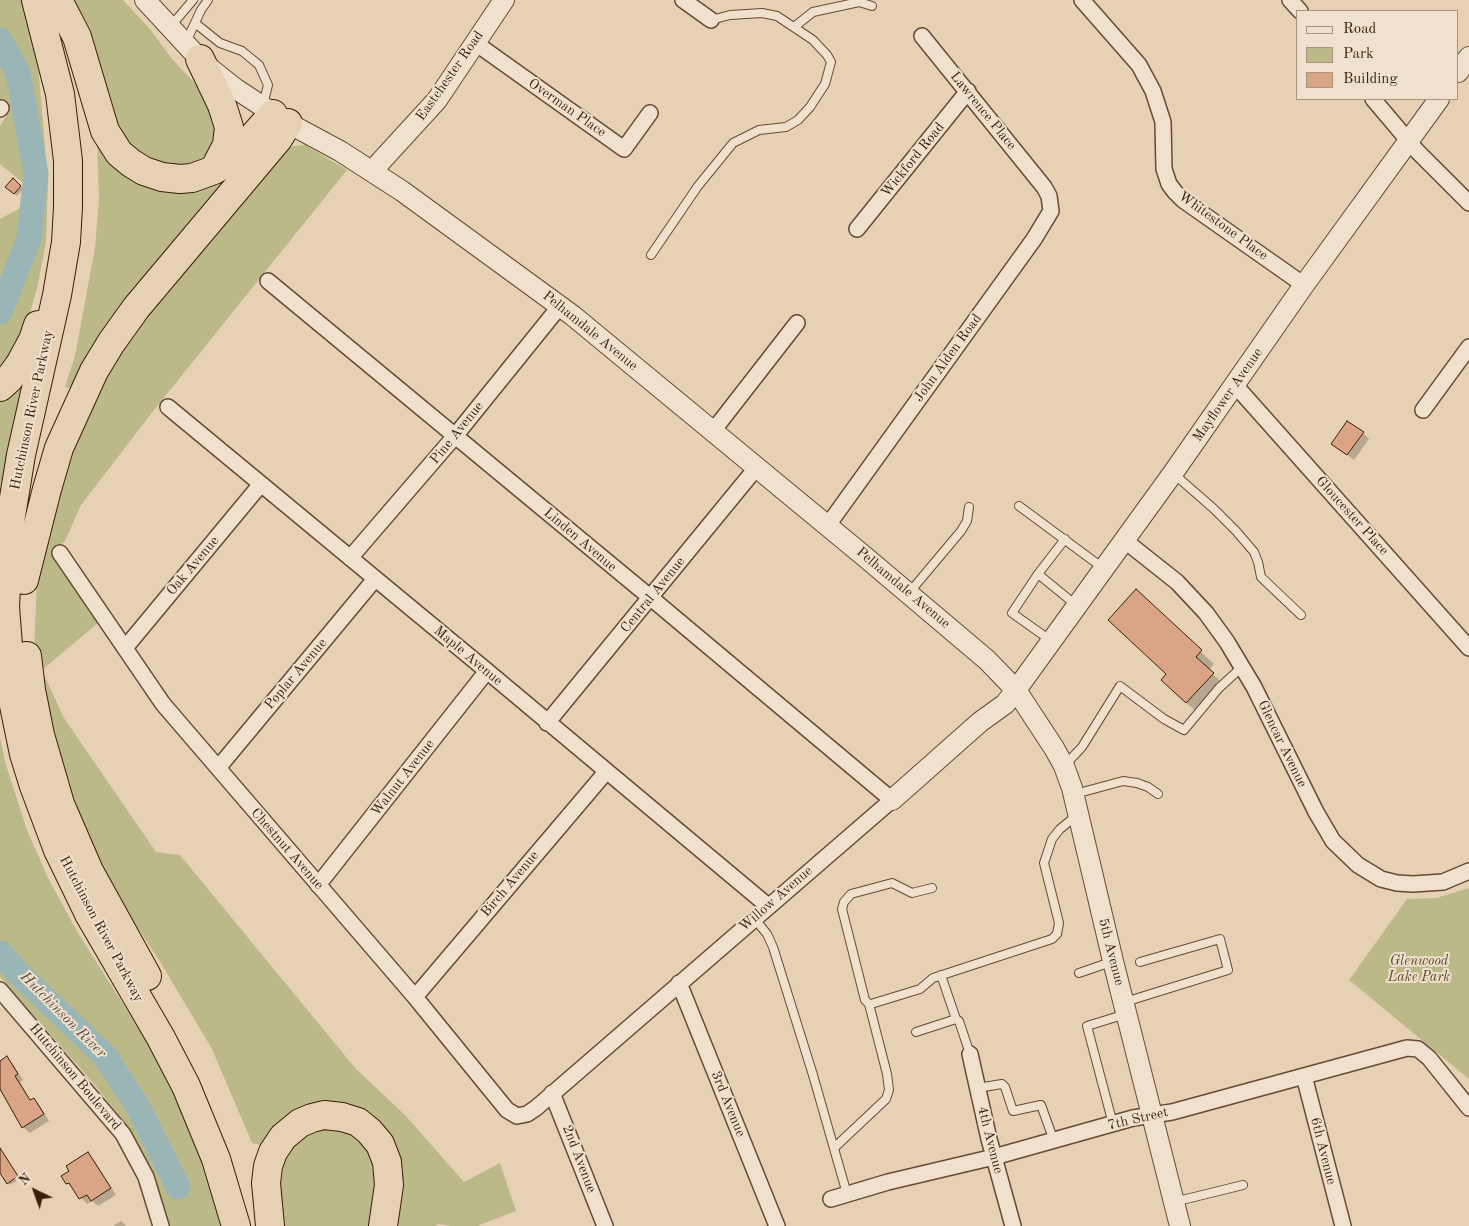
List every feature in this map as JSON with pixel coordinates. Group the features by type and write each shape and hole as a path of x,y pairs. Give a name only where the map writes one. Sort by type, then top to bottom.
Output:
{"highway":[{"name":"Hutchinson River Parkway","path":"36,0 60,94 68,182 63,263 11,509 5,608 12,696 23,748 41,807 72,880 97,928 175,1063 199,1114 218,1165 236,1226"},
{"name":"Hutchinson River Parkway","path":"57,0 76,76 83,122 87,186 86,224 75,298 34,483 28,530 24,580 25,635 31,690 44,752 60,804 89,870 208,1088 235,1158 255,1226"},
{"path":"57,0 77,37 105,131 120,152 139,169 162,177 184,179 214,170 226,164 242,150 274,115"},
{"path":"192,51 222,105 228,127 227,145 214,170"},
{"path":"24,580 59,448 94,371 136,308 268,150 274,115"},
{"path":"0,387 9,379 20,364 36,330 47,288 54,234 68,182"},
{"path":"0,684 23,748"},
{"path":"270,1226 266,1183 268,1166 273,1152 284,1136 300,1123 324,1115 342,1117 358,1122 380,1144 388,1162 389,1185 383,1226"}],"street":[{"name":"Pelhamdale Avenue","path":"146,0 192,51 236,89 274,115 340,151 402,191 560,306 909,593 987,660 1016,690"},
{"name":"Eastchester Road","path":"372,171 437,100 474,42 504,0"},
{"path":"683,0 711,20"},
{"name":"Whitestone Place","path":"1082,0 1139,65 1154,91 1162,122 1164,169 1169,184 1183,200 1304,285"},
{"path":"1290,0 1299,10"},
{"name":"Lawrence Place","path":"922,36 1044,186"},
{"name":"Overman Place","path":"474,42 624,149 650,113"},
{"path":"1459,71 1469,57"},
{"name":"Wickford Road","path":"857,229 968,91"},
{"path":"1375,100 1408,140 1469,203"},
{"name":"Mayflower Avenue","path":"1016,690 1173,473 1304,285 1438,100"},
{"name":"John Alden Road","path":"828,525 1046,222 1052,211 1049,196 1044,186"},
{"name":"Linden Avenue","path":"268,281 892,800"},
{"name":"Pine Avenue","path":"350,558 455,436 560,306"},
{"path":"713,431 797,322"},
{"path":"1423,410 1469,347"},
{"name":"Gloucester Place","path":"1235,385 1469,648"},
{"name":"Maple Avenue","path":"168,407 768,906"},
{"name":"Central Avenue","path":"547,722 757,467"},
{"name":"Oak Avenue","path":"125,648 261,484"},
{"name":"Glencar Avenue","path":"1124,540 1177,582 1206,613 1227,642 1254,688 1316,812 1334,841 1358,865 1381,878 1405,883 1443,882 1469,871"},
{"name":"Chestnut Avenue","path":"60,553 163,704 415,997 507,1110 517,1116 526,1114 536,1108"},
{"name":"Poplar Avenue","path":"218,768 375,580"},
{"name":"Walnut Avenue","path":"318,885 487,671"},
{"name":"5th Avenue","path":"1016,690 1064,766 1073,794 1180,1226"},
{"name":"Willow Avenue","path":"536,1108 980,722 1005,704 1016,690"},
{"name":"Birch Avenue","path":"415,997 606,772"},
{"name":"3rd Avenue","path":"679,983 777,1226"},
{"name":"Hutchinson Boulevard","path":"0,990 123,1134 146,1177 161,1226"},
{"name":"7th Street","path":"831,1199 888,1182 994,1158 1113,1124 1172,1112 1406,1048 1418,1050 1429,1058 1436,1070 1469,1108"},
{"name":"4th Avenue","path":"970,1054 994,1158 1013,1226"},
{"name":"6th Avenue","path":"1304,1076 1342,1226"},
{"name":"2nd Avenue","path":"552,1093 605,1226"}],"lane":[{"path":"170,27 193,0"},
{"path":"192,51 195,23 208,0"},
{"path":"794,27 813,12 858,2 872,6"},
{"path":"650,255 698,186 733,143 759,130 786,127 798,120 810,107 825,84 831,62 827,54 813,40 777,16 762,13 730,15 711,20"},
{"path":"195,23 220,43 242,51 259,65 268,85 274,115"},
{"path":"1173,473 1236,531 1254,552 1262,577 1301,615"},
{"path":"1019,506 1103,568"},
{"path":"909,593 961,531 967,520 969,507"},
{"path":"1050,641 1012,613 1038,574 1065,539"},
{"path":"1038,574 1077,605"},
{"path":"1064,766 1082,746 1120,686 1164,719 1184,730 1219,688 1242,668"},
{"path":"1073,794 1123,781 1137,782 1158,794"},
{"path":"869,1004 920,989 933,978 941,975 1052,939 1057,934 1059,923 1044,863 1052,839 1060,829 1078,815"},
{"path":"834,1148 886,1099 889,1090 887,1074 869,1004 865,1000 842,909 844,902 851,894 892,883 912,893 932,888"},
{"path":"754,918 767,934 773,947 813,1075 847,1194"},
{"path":"1113,1124 1087,1026 1125,1008 1228,970 1220,939 1140,962"},
{"path":"1079,973 1113,961"},
{"path":"941,975 970,1054"},
{"path":"916,1032 956,1020"},
{"path":"977,1088 1002,1084 1005,1087 1013,1111 1041,1105 1054,1140"},
{"path":"1174,1202 1243,1184"}],"green space":[{"path":"0,0 22,0 38,65 48,181 46,242 38,284 26,328 0,372 0,219 30,203 23,183 0,164 0,126 7,115 0,100"},
{"path":"75,0 123,0 149,28 173,60 207,96 216,113 216,146 202,162 178,169 140,156 109,119"},
{"path":"97,140 112,156 233,176 74,389 65,387 75,356 95,248 99,199"},
{"path":"305,145 347,170 154,410 81,505 65,541 54,549 52,556 98,623 42,670 64,718 156,852 180,855 356,1069 405,1115 464,1182 500,1163 516,1211 477,1226 439,1224 435,1226 393,1226 391,1145 300,1109 282,1119 261,1145 252,1143 212,1049 159,960 107,882 64,800 34,652 38,556 49,498 129,328 282,152 293,146"},
{"path":"16,381 23,386 0,488 0,393"},
{"path":"0,737 5,762 27,830 48,878 78,933 147,1042 175,1092 201,1152 222,1226 170,1226 154,1176 127,1126 95,1085 0,977"},
{"name":"Glenwood Lake Park","path":"1469,888 1469,1079 1349,980 1407,899 1436,898"},
{"path":"322,1121 359,1131 380,1162 373,1226 280,1226 279,1152"}],"building":[{"path":"13,178 21,186 14,194 5,187"},
{"path":"1347,421 1364,432 1347,455 1331,444"},
{"path":"1136,589 1202,650 1196,657 1214,673 1186,703 1161,680 1166,674 1108,620"},
{"path":"7,1056 18,1074 15,1076 30,1100 34,1098 44,1114 22,1128 0,1089 0,1061"},
{"path":"0,1148 18,1176 7,1184 0,1173"},
{"path":"88,1152 111,1188 91,1201 87,1195 79,1199 69,1183 66,1184 61,1176 69,1171 66,1166"}],"waterway":[{"name":"Hutchinson River","path":"0,40 18,73 36,174 29,239 0,312"},
{"name":"Hutchinson River","path":"0,953 19,974 105,1056 137,1105 178,1187"}]}
